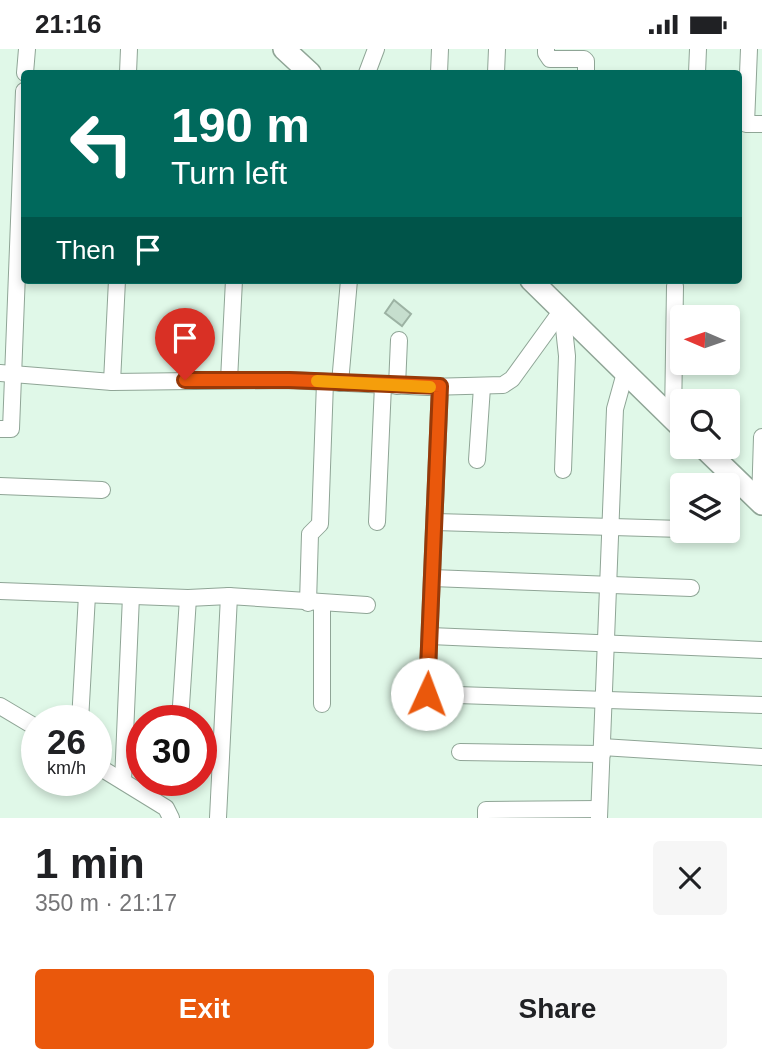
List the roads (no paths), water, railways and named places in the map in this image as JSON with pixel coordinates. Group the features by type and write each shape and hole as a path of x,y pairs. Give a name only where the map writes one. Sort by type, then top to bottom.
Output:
{"main road":[{"path":"284,49 307,70"},
{"path":"535,284 670,415"},
{"path":"715,459 761,503"}],"street":[{"path":"25,70 27,49"},
{"path":"128,70 130,49"},
{"path":"369,70 376,49"},
{"path":"439,70 440,49"},
{"path":"496,70 497,49"},
{"path":"546,49 550,59 583,59 586,61 586,70"},
{"path":"697,70 698,49"},
{"path":"749,49 746,124 762,124"},
{"path":"0,429 11,429 6,374 21,138"},
{"path":"112,381 117,284"},
{"path":"229,380 234,284"},
{"path":"323,704 310,534 320,524 332,382 348,284"},
{"path":"675,286 677,389"},
{"path":"6,374 112,381 229,380 482,387 508,383 562,310"},
{"path":"562,310 567,356 563,470"},
{"path":"377,522 390,385 399,340"},
{"path":"486,818 486,810 542,814 599,813 615,409 625,373"},
{"path":"440,386 427,694 762,705"},
{"path":"477,460 482,387"},
{"path":"761,503 762,437"},
{"path":"0,486 102,490"},
{"path":"435,521 670,529"},
{"path":"432,578 691,588"},
{"path":"0,591 229,597 368,605"},
{"path":"81,705 87,594"},
{"path":"123,781 131,596"},
{"path":"218,818 229,597"},
{"path":"181,705 188,598"},
{"path":"429,636 762,650"},
{"path":"0,706 21,718"},
{"path":"460,752 602,751 762,757"},
{"path":"112,774 166,807 172,818"}]}
